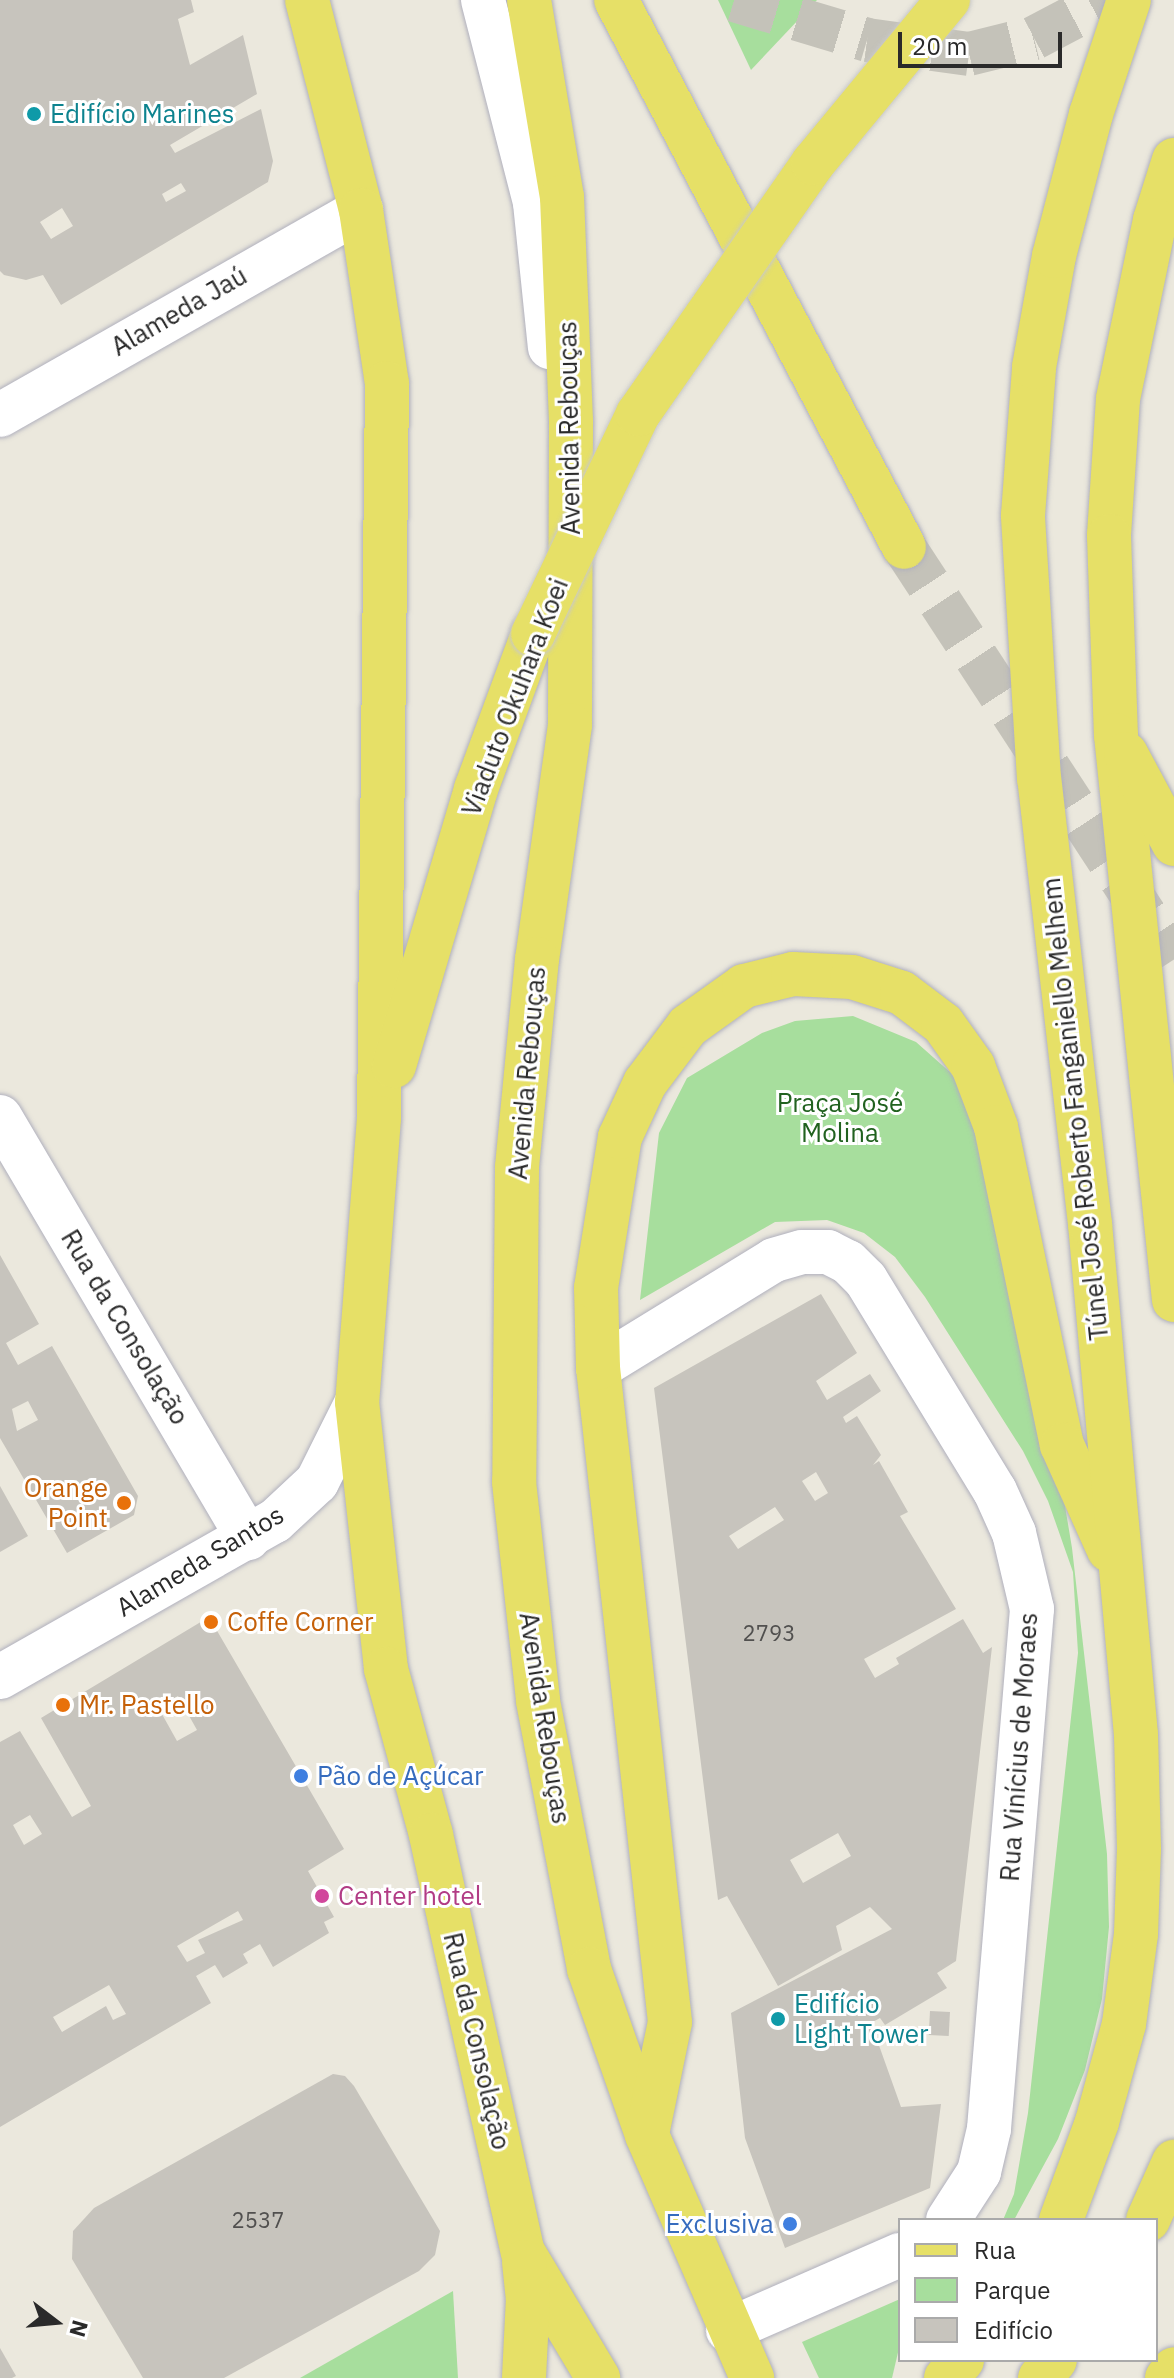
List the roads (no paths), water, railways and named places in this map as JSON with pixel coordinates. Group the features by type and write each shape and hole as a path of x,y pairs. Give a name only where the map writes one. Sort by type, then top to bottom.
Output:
{"main road":[{"path":"307,0 361,210 387,383 379,1118 357,1402"},
{"path":"502,0 511,36 542,67"},
{"name":"Avenida Rebouças","path":"529,0 563,211 571,422 570,725 537,959 517,1168 514,1482 538,1701 589,1969 647,2135"},
{"path":"616,0 904,547"},
{"name":"Viaduto Okuhara Koei","path":"379,1118 476,789 533,634 638,414 813,163 948,0"},
{"name":"Túnel José Roberto Fanganiello Melhem","path":"1062,2218 1097,2122 1124,2024 1136,1934 1136,1735 1090,1224 1039,779 1023,515 1034,367 1054,256 1091,114 1129,0"},
{"path":"1174,160 1155,220 1118,399 1109,536 1116,735 1174,1300"},
{"path":"1116,735 1174,844"},
{"path":"752,2378 728,2330 647,2135 670,2022 598,1368 596,1288 620,1137 645,1083 688,1026 744,986 793,974 852,977 902,993 943,1024 973,1066 996,1127 1062,1445 1120,1573"},
{"name":"Rua da Consolação","path":"357,1402 386,1669 431,1835 523,2252 598,2378"},
{"path":"1149,2218 1174,2162"},
{"path":"523,2252 528,2298 524,2378"},
{"path":"946,2378 960,2362"},
{"path":"1040,2378 1053,2362"},
{"path":"1167,2378 1174,2369"}],"street":[{"path":"483,0 535,203 554,389 570,725"},
{"name":"Alameda Jaú","path":"0,415 361,210"},
{"name":"Rua da Consolação","path":"0,1117 248,1538"},
{"name":"Rua Vinícius de Moraes","path":"598,1368 774,1260 802,1252 828,1252 848,1262 866,1280 995,1491 1014,1533 1032,1609 989,2129 979,2172 949,2218"},
{"name":"Alameda Santos","path":"0,1677 275,1521 317,1482 357,1402"},
{"path":"728,2330 898,2256"}],"tunnel":[{"path":"734,0 867,40 969,54 1034,38 1106,0"},
{"path":"904,547 1174,960"}],"place":[{"name":"Edifício Marines","path":"34,114"},
{"name":"Orange Point","path":"124,1503"},
{"name":"Coffe Corner","path":"211,1622"},
{"name":"Mr. Pastello","path":"63,1705"},
{"name":"Pão de Açúcar","path":"301,1776"},
{"name":"Center hotel","path":"322,1896"},
{"name":"Edifício Light Tower","path":"778,2019"},
{"name":"Exclusiva","path":"790,2224"}],"park label":[{"name":"Praça José Molina","path":"840,1118"}]}
